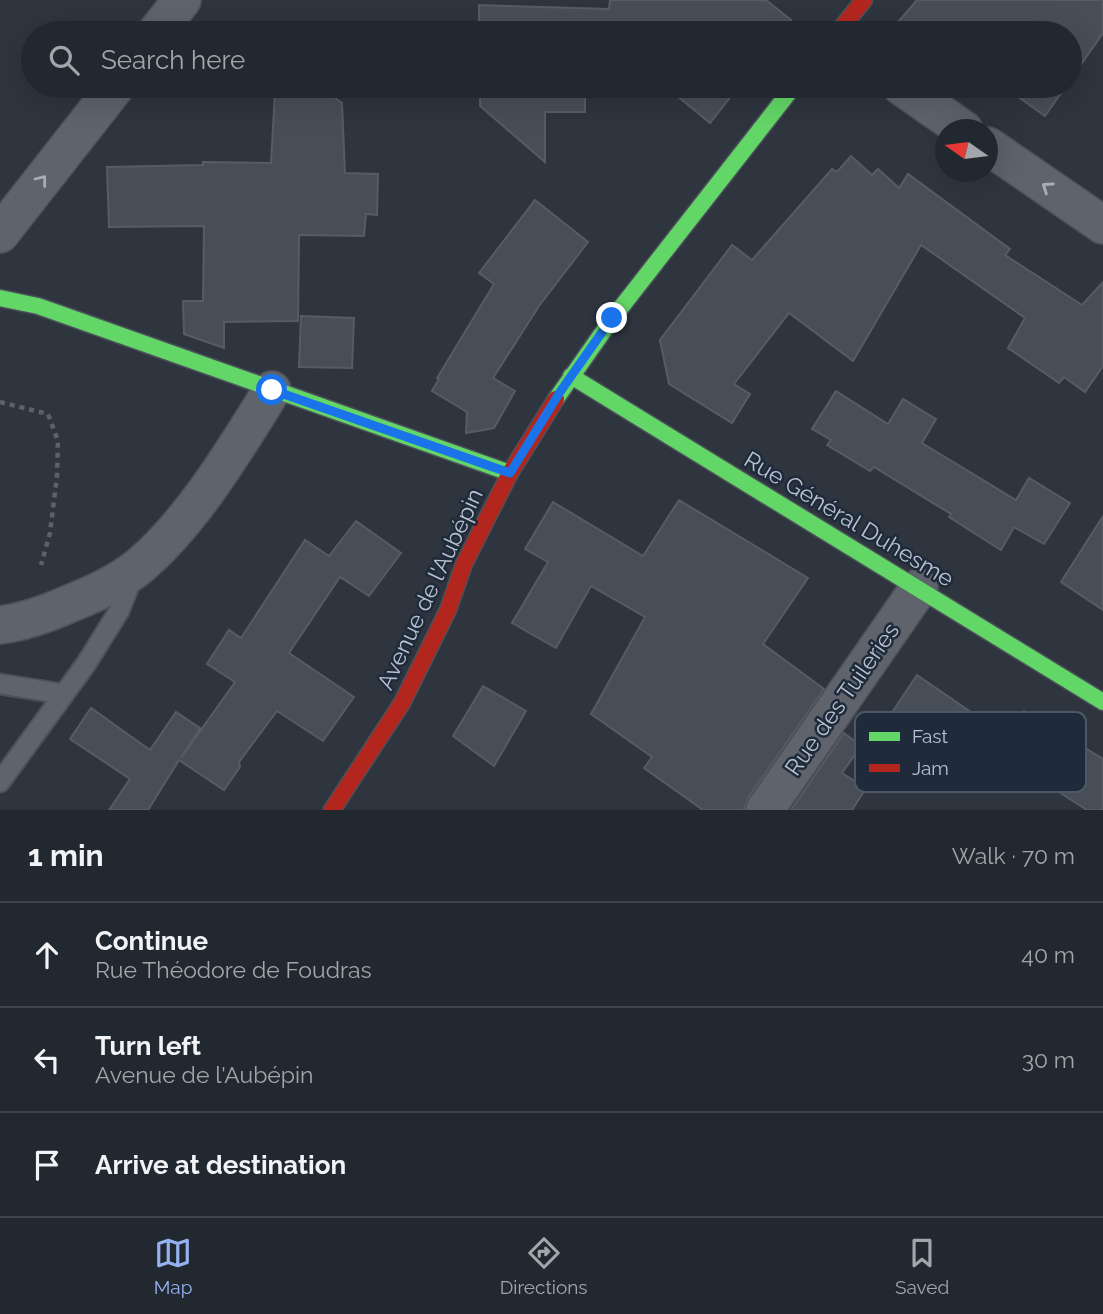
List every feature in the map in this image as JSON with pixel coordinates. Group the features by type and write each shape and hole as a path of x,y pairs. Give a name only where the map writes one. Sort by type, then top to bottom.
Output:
{"street":[{"path":"165,21 182,0"},
{"path":"847,21 864,0"},
{"path":"0,234 107,98"},
{"name":"Avenue de l'Aubépin","path":"332,810 402,703 449,610 464,564 510,473 571,376 612,318 785,98"},
{"path":"918,98 948,119"},
{"path":"998,153 1103,225"},
{"path":"0,298 38,306 510,473"},
{"name":"Rue Général Duhesme","path":"571,376 1103,702"},
{"path":"0,625 58,609 96,593 136,568 183,521 272,390"},
{"name":"Rue des Tuileries","path":"765,810 919,588"}],"lane":[{"path":"0,782 86,664 119,611 136,568"},
{"path":"0,684 63,694"}],"path":[{"path":"0,402 48,414 58,442 50,533 41,565"}],"building":[{"path":"610,0 766,0 791,20 479,21 479,5 609,9"},
{"path":"917,0 1103,0 1103,33 1082,63 1082,21 899,21"},
{"path":"275,98 335,98 342,103 345,173 378,174 377,215 366,214 364,236 299,235 298,321 224,322 224,348 184,334 183,301 203,301 204,226 109,227 107,167 203,165 203,162 271,163"},
{"path":"480,98 585,98 585,112 545,112 545,162 480,106"},
{"path":"680,98 730,98 710,123"},
{"path":"1020,98 1058,98 1045,116"},
{"path":"851,156 872,175 878,169 899,188 908,174 1010,249 1005,255 1082,305 1103,282 1103,366 1085,392 1064,377 1059,383 1008,348 1025,318 921,245 853,361 789,313 734,384 750,394 732,423 669,384 660,340 732,245 752,260 832,169 837,172"},
{"path":"535,200 588,242 539,306 493,378 515,391 494,428 466,433 467,412 432,391 439,379 437,378 494,284 479,273"},
{"path":"301,316 354,318 352,368 299,367"},
{"path":"836,391 888,424 903,399 936,419 922,443 1016,500 1029,478 1070,503 1044,544 1014,527 1001,550 949,517 951,514 874,467 870,471 827,445 831,440 812,429"},
{"path":"679,500 808,578 763,644 824,689 748,798 744,810 703,810 644,768 652,757 591,714 645,617 591,586 556,648 512,623 548,562 525,549 553,502 643,556"},
{"path":"1103,516 1103,610 1061,582"},
{"path":"356,521 401,553 369,596 340,577 289,653 354,697 323,741 277,711 239,762 240,767 224,790 179,760 148,810 109,810 130,779 70,739 91,708 150,750 176,712 200,728 181,758 235,682 207,664 229,630 241,638 305,540 329,556"},
{"path":"917,675 971,712 892,712"},
{"path":"483,686 526,711 494,766 453,736"},
{"path":"844,733 855,741 855,755 842,773 855,781 855,792 863,792 852,810 791,810"},
{"path":"1086,749 1103,759 1103,810 1087,810 1059,792 1086,792"}],"traffic: fast":[{"path":"556,399 612,319 785,98"},
{"path":"0,298 38,306 510,473"},
{"path":"571,376 1103,702"}],"traffic: jam":[{"path":"847,21 864,0"},
{"path":"332,810 402,703 448,610 464,564 510,473 556,399"}],"route":[{"path":"272,390 510,473 560,392 612,318"}]}
